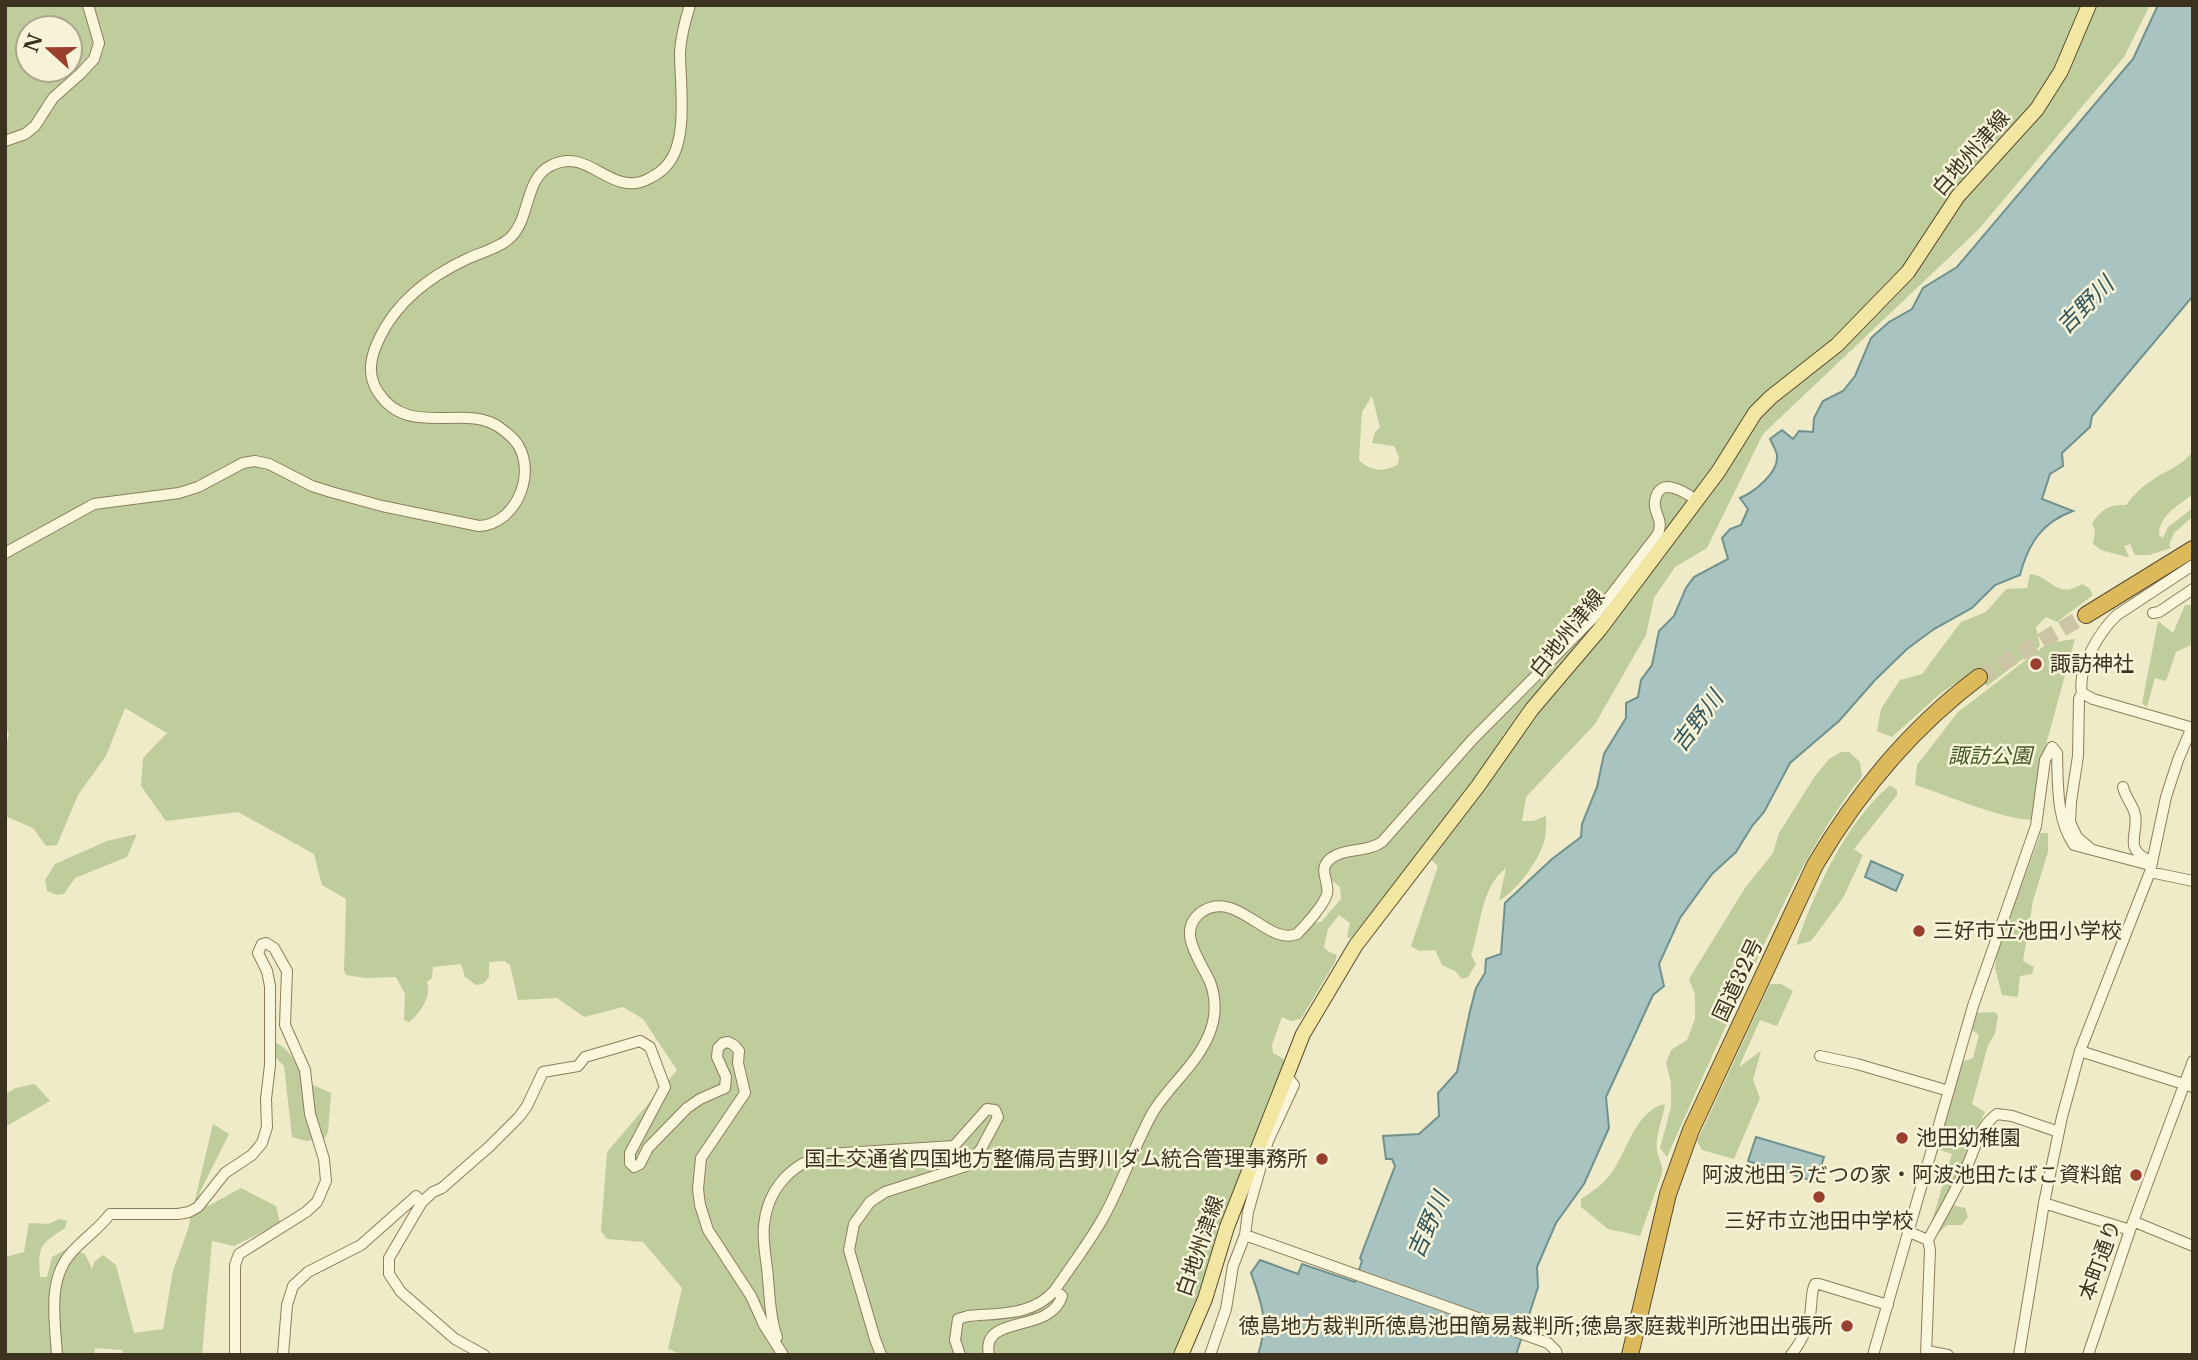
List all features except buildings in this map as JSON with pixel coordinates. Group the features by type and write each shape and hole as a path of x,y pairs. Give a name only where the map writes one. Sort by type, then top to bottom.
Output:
{"highway":[{"path":"2086,615 2192,550"},
{"name":"国道32号","path":"1630,1355 1668,1194 1691,1129 1815,865 1836,829 1886,764 1935,712 1979,677"}],"main road":[{"name":"白地州津線","path":"1181,1355 1205,1299 1227,1227 1309,1021 1356,945 1478,786 1532,709 1600,629 1718,472 1746,424 1763,404 1837,345 1908,272 1958,196 2047,94 2061,71 2089,5"}],"street":[{"path":"5,141 25,134 35,126 53,98 94,59 99,43 88,5"},
{"path":"5,553 94,504 179,493 198,487 243,463 255,461 270,464 312,486 382,506 478,526 488,526 498,521 513,506 522,488 524,463 518,444 502,429 487,421 414,417 393,410 382,399 371,377 370,362 374,350 394,314 429,280 443,270 504,243 512,236 521,224 538,177 553,164 566,160 580,162 611,179 632,184 641,183 664,169 674,155 678,134 682,107 680,51 682,30 690,5"},
{"path":"960,1355 954,1340 958,1319 1030,1310 1047,1300 1055,1290 1101,1221 1152,1114 1205,1045 1215,1010 1210,983 1192,947 1192,924 1198,916 1216,907 1227,908 1245,914 1277,933 1290,936 1297,933 1326,897 1323,870 1328,860 1339,854 1369,849 1382,842 1472,740 1594,617 1658,534 1661,526 1655,505 1658,493 1663,488 1672,487 1696,500"},
{"path":"2091,849 2077,837 2070,822 2078,755 2082,676 2095,643 2117,615 2193,565"},
{"path":"2153,612 2159,612 2193,589"},
{"path":"2019,1355 2044,1203 2080,1051 2151,866 2166,797 2192,728 2082,693"},
{"path":"1874,1355 1977,993 2035,831 2045,760 2052,747 2056,750 2059,803 2068,837 2074,845 2151,866 2193,881"},
{"path":"2123,787 2135,812 2136,853 2151,866"},
{"path":"57,1355 55,1287 70,1254 100,1228 110,1214 178,1214 198,1207 225,1173 252,1155 262,1143 267,1127 270,986 258,948 266,943 274,948 286,971 285,1025 305,1070 310,1114 324,1159 326,1181 317,1202 306,1212 239,1254 235,1265 235,1355"},
{"path":"484,1355 455,1339 401,1292 389,1274 389,1258 422,1202 490,1146 519,1117 543,1072 578,1066 585,1057 635,1041 644,1042 650,1047 664,1087 630,1153 629,1163 637,1166 648,1148 687,1108 725,1088 726,1077 717,1057 718,1048 723,1043 734,1045 739,1051 738,1063 745,1093 701,1158 698,1189 700,1205 708,1230 751,1296 764,1325 781,1352"},
{"path":"2080,1051 2189,1086"},
{"path":"1819,1056 1857,1064 1949,1091"},
{"name":"本町通り","path":"2088,1355 2132,1226 2189,1086 2193,1061"},
{"path":"1210,1355 1226,1309 1233,1266 1245,1235 1248,1212 1268,1141 1294,1085 1286,1075"},
{"path":"781,1352 771,1310 764,1227 772,1196 788,1173 810,1158 828,1154 954,1146 987,1110 995,1111 998,1117 971,1162 956,1171 908,1183 885,1192 870,1202 854,1224 849,1250 881,1355"},
{"path":"1948,1355 1927,1353 1928,1240 1967,1166 1980,1132 1997,1114 2012,1116 2059,1132"},
{"path":"283,1355 289,1295 299,1279 361,1245 416,1196 422,1202"},
{"path":"2044,1203 2132,1226 2193,1246"},
{"path":"1909,1232 1928,1240"},
{"path":"1245,1235 1548,1343 1557,1355"},
{"path":"1791,1355 1805,1329 1815,1284 1888,1305"},
{"path":"989,1355 992,1334 1046,1317 1062,1296 1055,1290"}],"green space":[{"path":"5,5 2150,5 2124,57 1978,230 1763,434 1707,548 1675,567 1654,598 1646,635 1595,724 1526,797 1522,821 1533,821 1546,816 1542,847 1527,873 1506,896 1499,901 1506,868 1491,886 1482,909 1471,955 1476,964 1468,977 1462,979 1455,971 1442,965 1435,950 1419,951 1411,946 1438,866 1421,851 1351,938 1347,937 1350,923 1339,915 1328,929 1324,947 1337,955 1335,962 1301,1019 1291,1021 1282,1017 1272,1045 1273,1053 1285,1060 1225,1215 1204,1281 1172,1355 684,1355 668,1349 682,1288 643,1242 607,1239 601,1231 607,1152 677,1070 643,1019 623,1007 584,1017 557,998 518,1000 510,965 505,961 489,962 489,977 483,984 476,985 465,977 461,964 433,967 432,978 427,982 428,993 424,1004 409,1022 404,1020 405,994 396,977 365,978 346,975 346,899 322,885 314,854 238,812 166,821 141,786 143,758 167,733 125,708 106,756 78,795 57,845 46,846 33,828 5,816 5,748 9,734 5,726","holes":["1372,396 1380,427 1375,432 1372,443 1394,446 1399,457 1398,464 1388,469 1368,467 1359,460 1362,412","1322,861 1328,877 1340,887 1341,899 1321,922 1312,923 1285,939 1285,932 1295,930 1320,900 1323,889"]},
{"path":"2193,451 2193,494 2166,516 2160,528 2159,535 2163,538 2168,527 2193,508 2193,516 2174,533 2169,545 2171,548 2149,555 2135,555 2130,544 2124,546 2129,556 2127,557 2101,550 2093,544 2095,530 2092,523 2103,511 2115,505 2126,505 2144,486 2178,465"},
{"path":"2030,574 2060,589 2066,590 2082,584 2089,588 2093,595 2057,622 2046,617 2036,627 2040,646 1987,686 1975,671 1941,693 1892,737 1877,731 1881,709 1900,680 1922,674 1961,622 1986,612 2006,589 2027,588"},
{"path":"2185,605 2193,605 2193,644 2176,652 2166,681 2155,678 2147,707 2142,703 2158,621 2173,633"},
{"name":"諏訪公園","path":"2075,639 2042,759 2035,820 1991,812 1915,785 1917,765 1958,712 2048,643"},
{"path":"1841,752 1849,752 1860,762 1862,776 1831,820 1791,890 1667,1157 1660,1148 1671,1107 1671,1083 1666,1063 1671,1050 1687,1040 1695,1019 1695,994 1689,979 1745,888 1773,853 1779,833 1815,776 1829,759"},
{"path":"1890,785 1897,790 1897,795 1854,849 1863,855 1843,898 1811,941 1796,945 1822,880 1845,838"},
{"path":"2041,833 2048,833 2048,852 2033,901 2023,961 2034,967 2032,974 2020,976 2018,997 2002,995 1995,968 1997,952"},
{"path":"137,834 127,857 75,878 64,894 57,895 47,891 45,880 55,864 107,841"},
{"path":"1770,984 1781,984 1793,991 1777,1026 1760,1020 1739,1067 1761,1051 1753,1080 1760,1098 1734,1159 1702,1150 1697,1141"},
{"path":"1995,1012 1998,1016 1995,1034 1988,1045 1972,1104 1985,1112 1951,1189 1953,1205 1965,1208 1968,1217 1962,1225 1947,1225 1933,1238 1931,1224 1952,1154 1937,1149 1962,1062 1973,1058 1979,1035 1971,1029 1975,1013"},
{"path":"275,1042 293,1058 302,1080 331,1093 328,1132 325,1138 306,1141 292,1137 284,1066 275,1057"},
{"path":"35,1084 50,1101 5,1127 5,1094 16,1088"},
{"path":"1665,1104 1657,1144 1662,1173 1640,1236 1608,1229 1581,1207 1581,1199 1610,1175 1646,1115"},
{"path":"213,1124 229,1134 199,1194 208,1206 241,1188 276,1206 280,1223 234,1246 212,1241 202,1355 123,1355 122,1350 95,1348 94,1355 5,1355 5,1257 24,1252 29,1223 48,1224 60,1219 67,1221 65,1228 42,1247 39,1259 40,1277 47,1277 52,1257 68,1248 85,1254 92,1269 94,1262 103,1255 116,1265 134,1333 163,1329 173,1271 188,1229"}],"water":[{"name":"吉野川","path":"2158,5 2193,5 2193,296 2092,416 2090,427 2062,453 2063,466 2050,474 2042,499 2073,511 2053,521 2038,536 2027,553 2020,575 1995,585 1972,608 1934,629 1907,649 1839,721 1790,763 1764,812 1736,852 1712,874 1680,918 1659,964 1664,986 1653,995 1606,1097 1609,1128 1584,1184 1556,1223 1537,1267 1538,1287 1516,1355 1258,1355 1264,1322 1251,1273 1260,1260 1298,1274 1302,1264 1355,1282 1362,1261 1360,1258 1395,1166 1392,1159 1386,1159 1383,1136 1419,1134 1439,1116 1438,1093 1457,1072 1470,1011 1476,988 1485,973 1486,959 1501,954 1505,903 1552,859 1581,837 1582,824 1597,787 1604,754 1626,718 1626,703 1638,697 1641,680 1652,665 1659,631 1674,616 1694,577 1728,559 1722,538 1730,529 1741,525 1748,509 1740,498 1764,481 1777,462 1770,439 1782,430 1793,439 1799,431 1813,432 1814,418 1823,401 1843,391 1855,376 1871,338 1889,322 1912,309 1923,288 1957,267 2133,59"},
{"path":"1871,861 1903,875 1896,891 1865,877"},
{"path":"1756,1137 1824,1157 1816,1182 1748,1161"}],"tunnel":[{"path":"1979,677 2086,615"}],"place":[{"name":"諏訪神社","path":"2036,664"},
{"name":"三好市立池田小学校","path":"1919,931"},
{"name":"池田幼稚園","path":"1902,1138"},
{"name":"国土交通省四国地方整備局吉野川ダム統合管理事務所","path":"1322,1159"},
{"name":"阿波池田うだつの家・阿波池田たばこ資料館","path":"2136,1175"},
{"name":"三好市立池田中学校","path":"1819,1197"},
{"name":"徳島地方裁判所徳島池田簡易裁判所;徳島家庭裁判所池田出張所","path":"1847,1326"}]}
